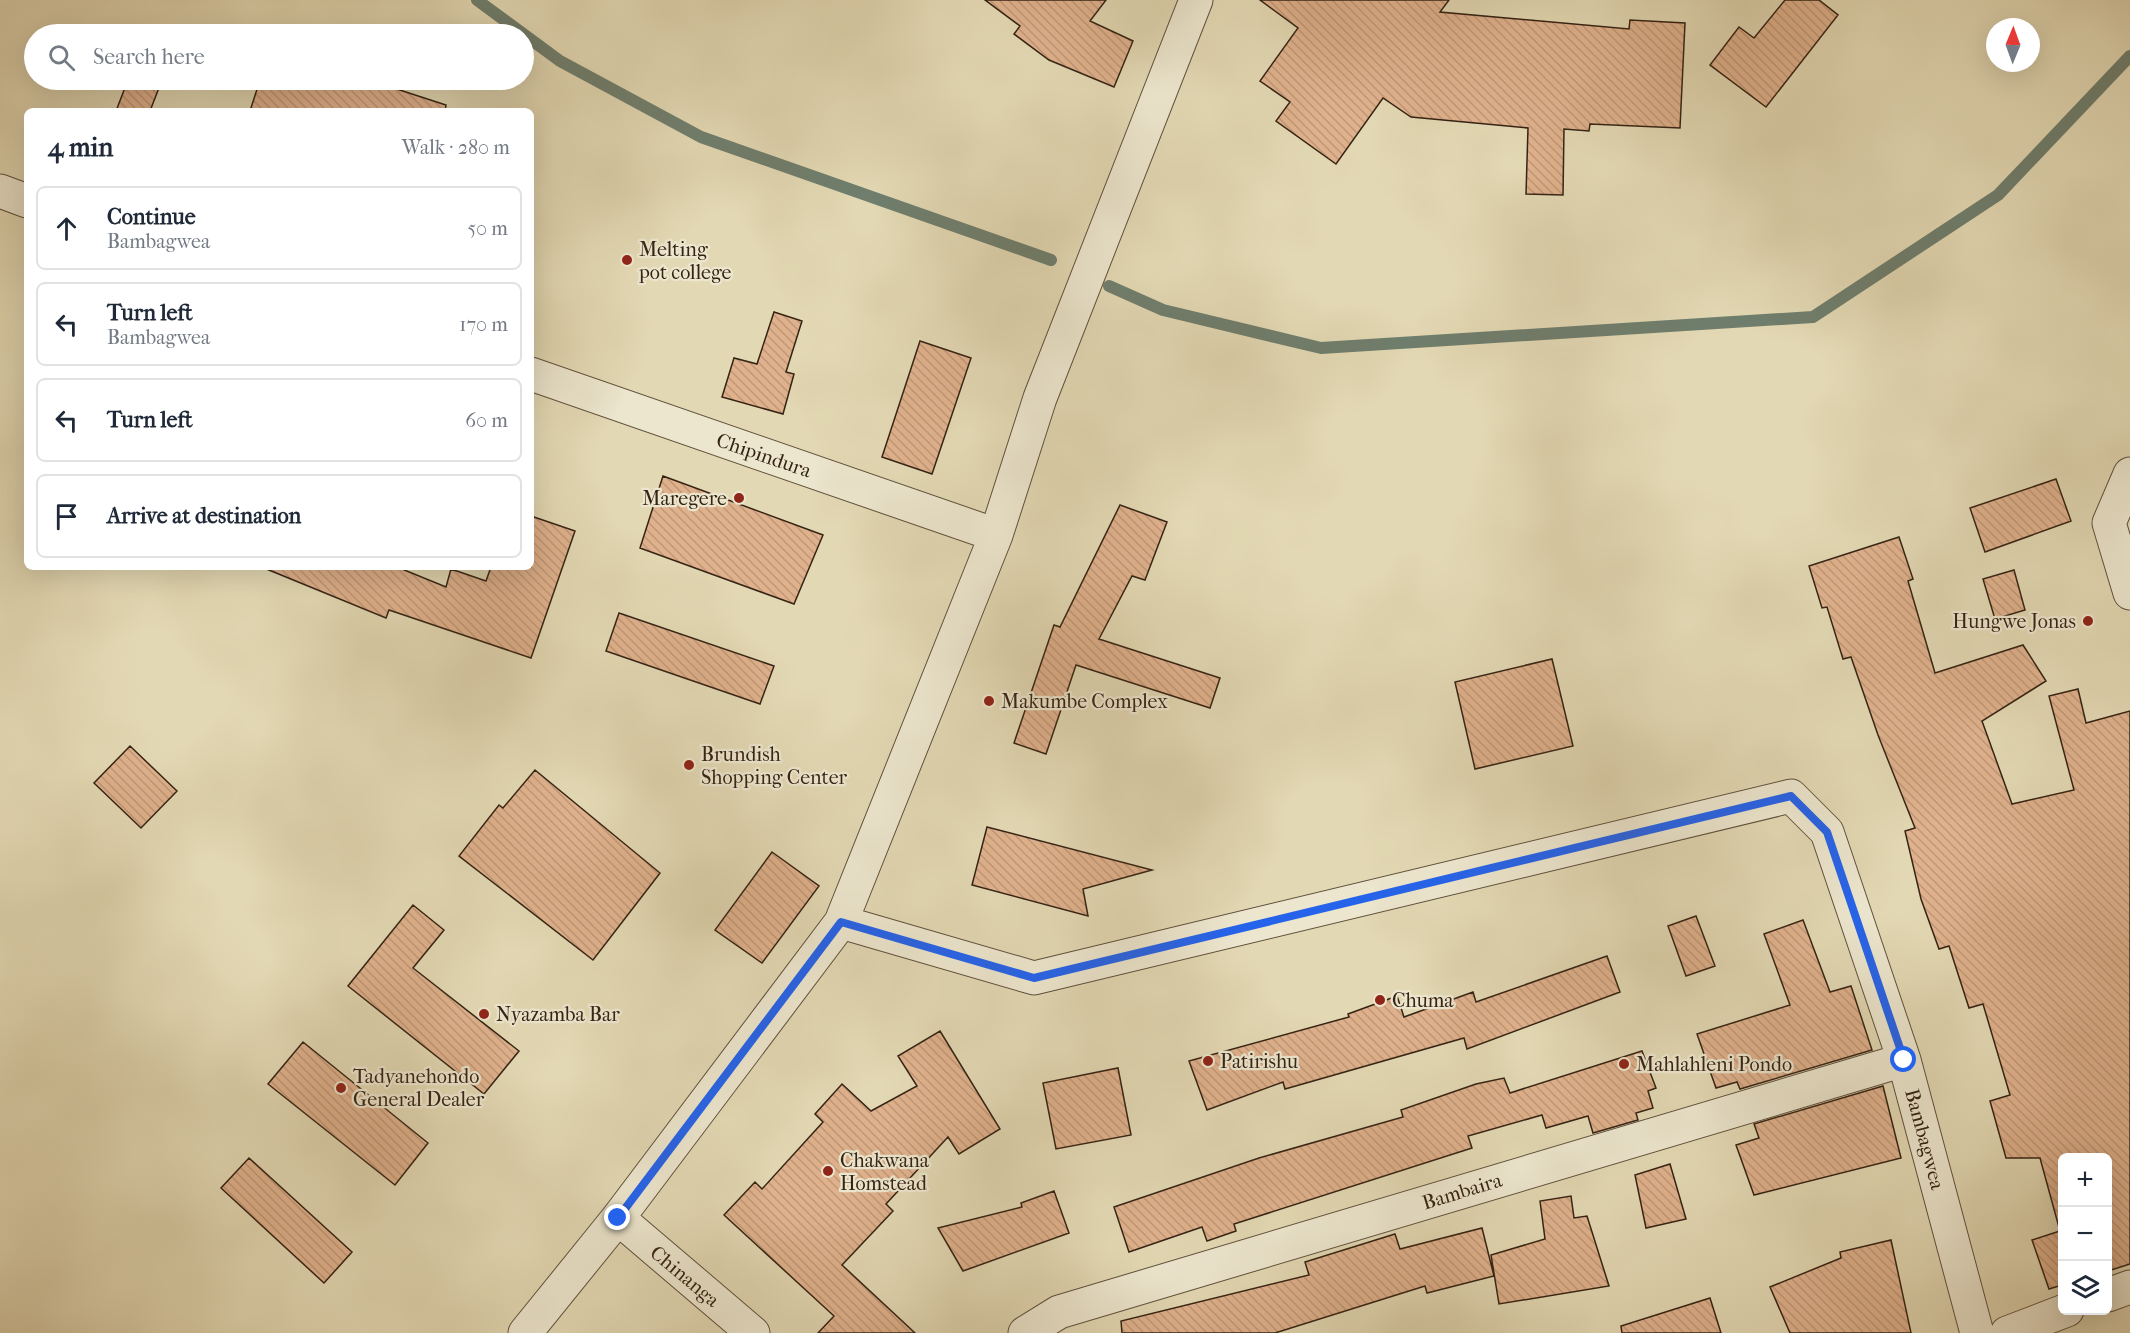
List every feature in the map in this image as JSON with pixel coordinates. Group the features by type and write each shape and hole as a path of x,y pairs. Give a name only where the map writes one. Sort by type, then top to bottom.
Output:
{"street":[{"path":"525,1333 618,1218 841,922 996,535 1040,398 1196,0"},
{"path":"0,191 24,200"},
{"name":"Chipindura","path":"534,375 996,535"},
{"path":"2130,474 2109,523 2130,592"},
{"name":"Bambagwea","path":"841,922 1034,978 1791,796 1827,832 1904,1060 1977,1333"},
{"name":"Bambaira","path":"1025,1333 1059,1311 1904,1060"},
{"name":"Chinanga","path":"618,1218 753,1333"},
{"path":"2112,1294 2130,1287"},
{"path":"2007,1333 2058,1314"}],"building":[{"path":"985,0 1106,0 1090,21 1133,41 1114,87 1049,60 1014,34 1020,26"},
{"path":"1260,0 1449,0 1440,12 1629,29 1630,20 1685,23 1680,128 1590,124 1589,131 1564,129 1563,195 1526,194 1528,128 1411,117 1383,98 1336,164 1276,121 1290,102 1260,81 1298,28"},
{"path":"1785,0 1819,0 1838,15 1766,107 1710,65 1739,27 1754,38"},
{"path":"124,90 158,90 151,108 117,108"},
{"path":"257,90 400,90 446,105 446,108 251,108"},
{"path":"774,312 802,321 786,372 794,374 783,414 722,397 734,358 757,364"},
{"path":"920,341 971,358 932,474 882,457"},
{"path":"663,476 823,535 794,604 640,548"},
{"path":"2056,479 2071,521 1985,552 1970,508"},
{"path":"1120,505 1167,522 1145,580 1132,576 1099,639 1220,678 1210,708 1076,665 1046,754 1014,743 1054,625 1060,627"},
{"path":"534,517 575,531 531,658 389,610 386,618 269,570 404,570 446,587 451,570 454,570 486,581 490,570 534,570"},
{"path":"1899,537 1913,579 1908,581 1935,673 2023,645 2046,681 1982,721 2012,804 2074,790 2049,696 2078,689 2086,723 2130,711 2130,1264 2112,1270 2112,1153 2058,1153 2058,1224 2040,1158 2006,1158 1990,1101 2010,1095 1983,1004 1969,1008 1949,946 1939,949 1921,899 1905,831 1915,828 1878,735 1851,657 1843,659 1827,607 1822,608 1809,566"},
{"path":"2014,570 2025,610 1995,619 1983,579"},
{"path":"619,613 774,666 760,704 606,651"},
{"path":"1552,659 1573,746 1475,769 1455,682"},
{"path":"130,746 177,791 141,828 94,783"},
{"path":"535,770 660,873 593,960 459,856 499,805 503,808"},
{"path":"987,827 1152,870 1083,889 1088,916 972,885"},
{"path":"772,852 819,886 762,963 715,930"},
{"path":"413,905 444,930 413,968 519,1051 484,1094 348,986"},
{"path":"1696,916 1715,966 1686,976 1668,926"},
{"path":"1803,920 1830,992 1851,986 1872,1050 1740,1089 1737,1082 1716,1088 1697,1034 1790,1005 1764,934"},
{"path":"1607,956 1620,992 1467,1049 1464,1038 1285,1089 1283,1082 1207,1110 1189,1061 1349,1017 1348,1014 1397,996 1404,1017 1473,992 1476,1002"},
{"path":"940,1031 1000,1129 959,1154 948,1137 886,1204 893,1211 842,1265 915,1333 818,1333 834,1316 724,1215 755,1182 762,1189 823,1122 815,1114 842,1084 871,1111 917,1086 898,1056"},
{"path":"303,1042 428,1143 395,1185 268,1084"},
{"path":"1642,1051 1656,1088 1648,1091 1653,1108 1636,1113 1638,1120 1593,1133 1588,1116 1546,1128 1542,1115 1468,1136 1472,1148 1234,1224 1236,1231 1207,1241 1202,1227 1129,1252 1114,1207 1259,1158 1403,1117 1401,1110 1476,1084 1504,1078 1510,1093"},
{"path":"1118,1068 1131,1135 1056,1149 1043,1083"},
{"path":"1883,1086 1901,1158 1754,1195 1736,1145 1759,1138 1754,1124"},
{"path":"249,1158 352,1252 324,1283 221,1188"},
{"path":"1670,1164 1686,1219 1646,1228 1635,1175"},
{"path":"1054,1191 1069,1233 963,1271 938,1228 1022,1207 1021,1203"},
{"path":"1571,1196 1574,1218 1587,1216 1609,1286 1499,1304 1491,1255 1545,1239 1540,1201"},
{"path":"1482,1228 1494,1276 1427,1293 1425,1286 1275,1333 1122,1333 1121,1321 1309,1275 1305,1262 1395,1234 1400,1249"},
{"path":"2058,1232 2058,1286 2049,1289 2032,1240"},
{"path":"1891,1240 1911,1333 1790,1333 1770,1287 1841,1258 1840,1252"},
{"path":"1710,1298 1721,1333 1622,1333 1621,1326"}],"waterway":[{"path":"477,0 510,24"},
{"path":"534,42 560,61 701,137 1051,260"},
{"path":"1109,286 1163,310 1321,348 1813,317 1998,195 2130,56"}],"place":[{"name":"Melting pot college","path":"627,260"},
{"name":"Maregere","path":"739,498"},
{"name":"Hungwe Jonas","path":"2088,621"},
{"name":"Makumbe Complex","path":"989,701"},
{"name":"Brundish Shopping Center","path":"689,765"},
{"name":"Chuma","path":"1380,1000"},
{"name":"Nyazamba Bar","path":"484,1014"},
{"name":"Patirishu","path":"1208,1061"},
{"name":"Mahlahleni Pondo","path":"1624,1064"},
{"name":"Tadyanehondo General Dealer","path":"341,1088"},
{"name":"Chakwana Homstead","path":"828,1171"}],"route":[{"path":"618,1218 841,922 1034,978 1791,796 1827,832 1904,1060"}]}
